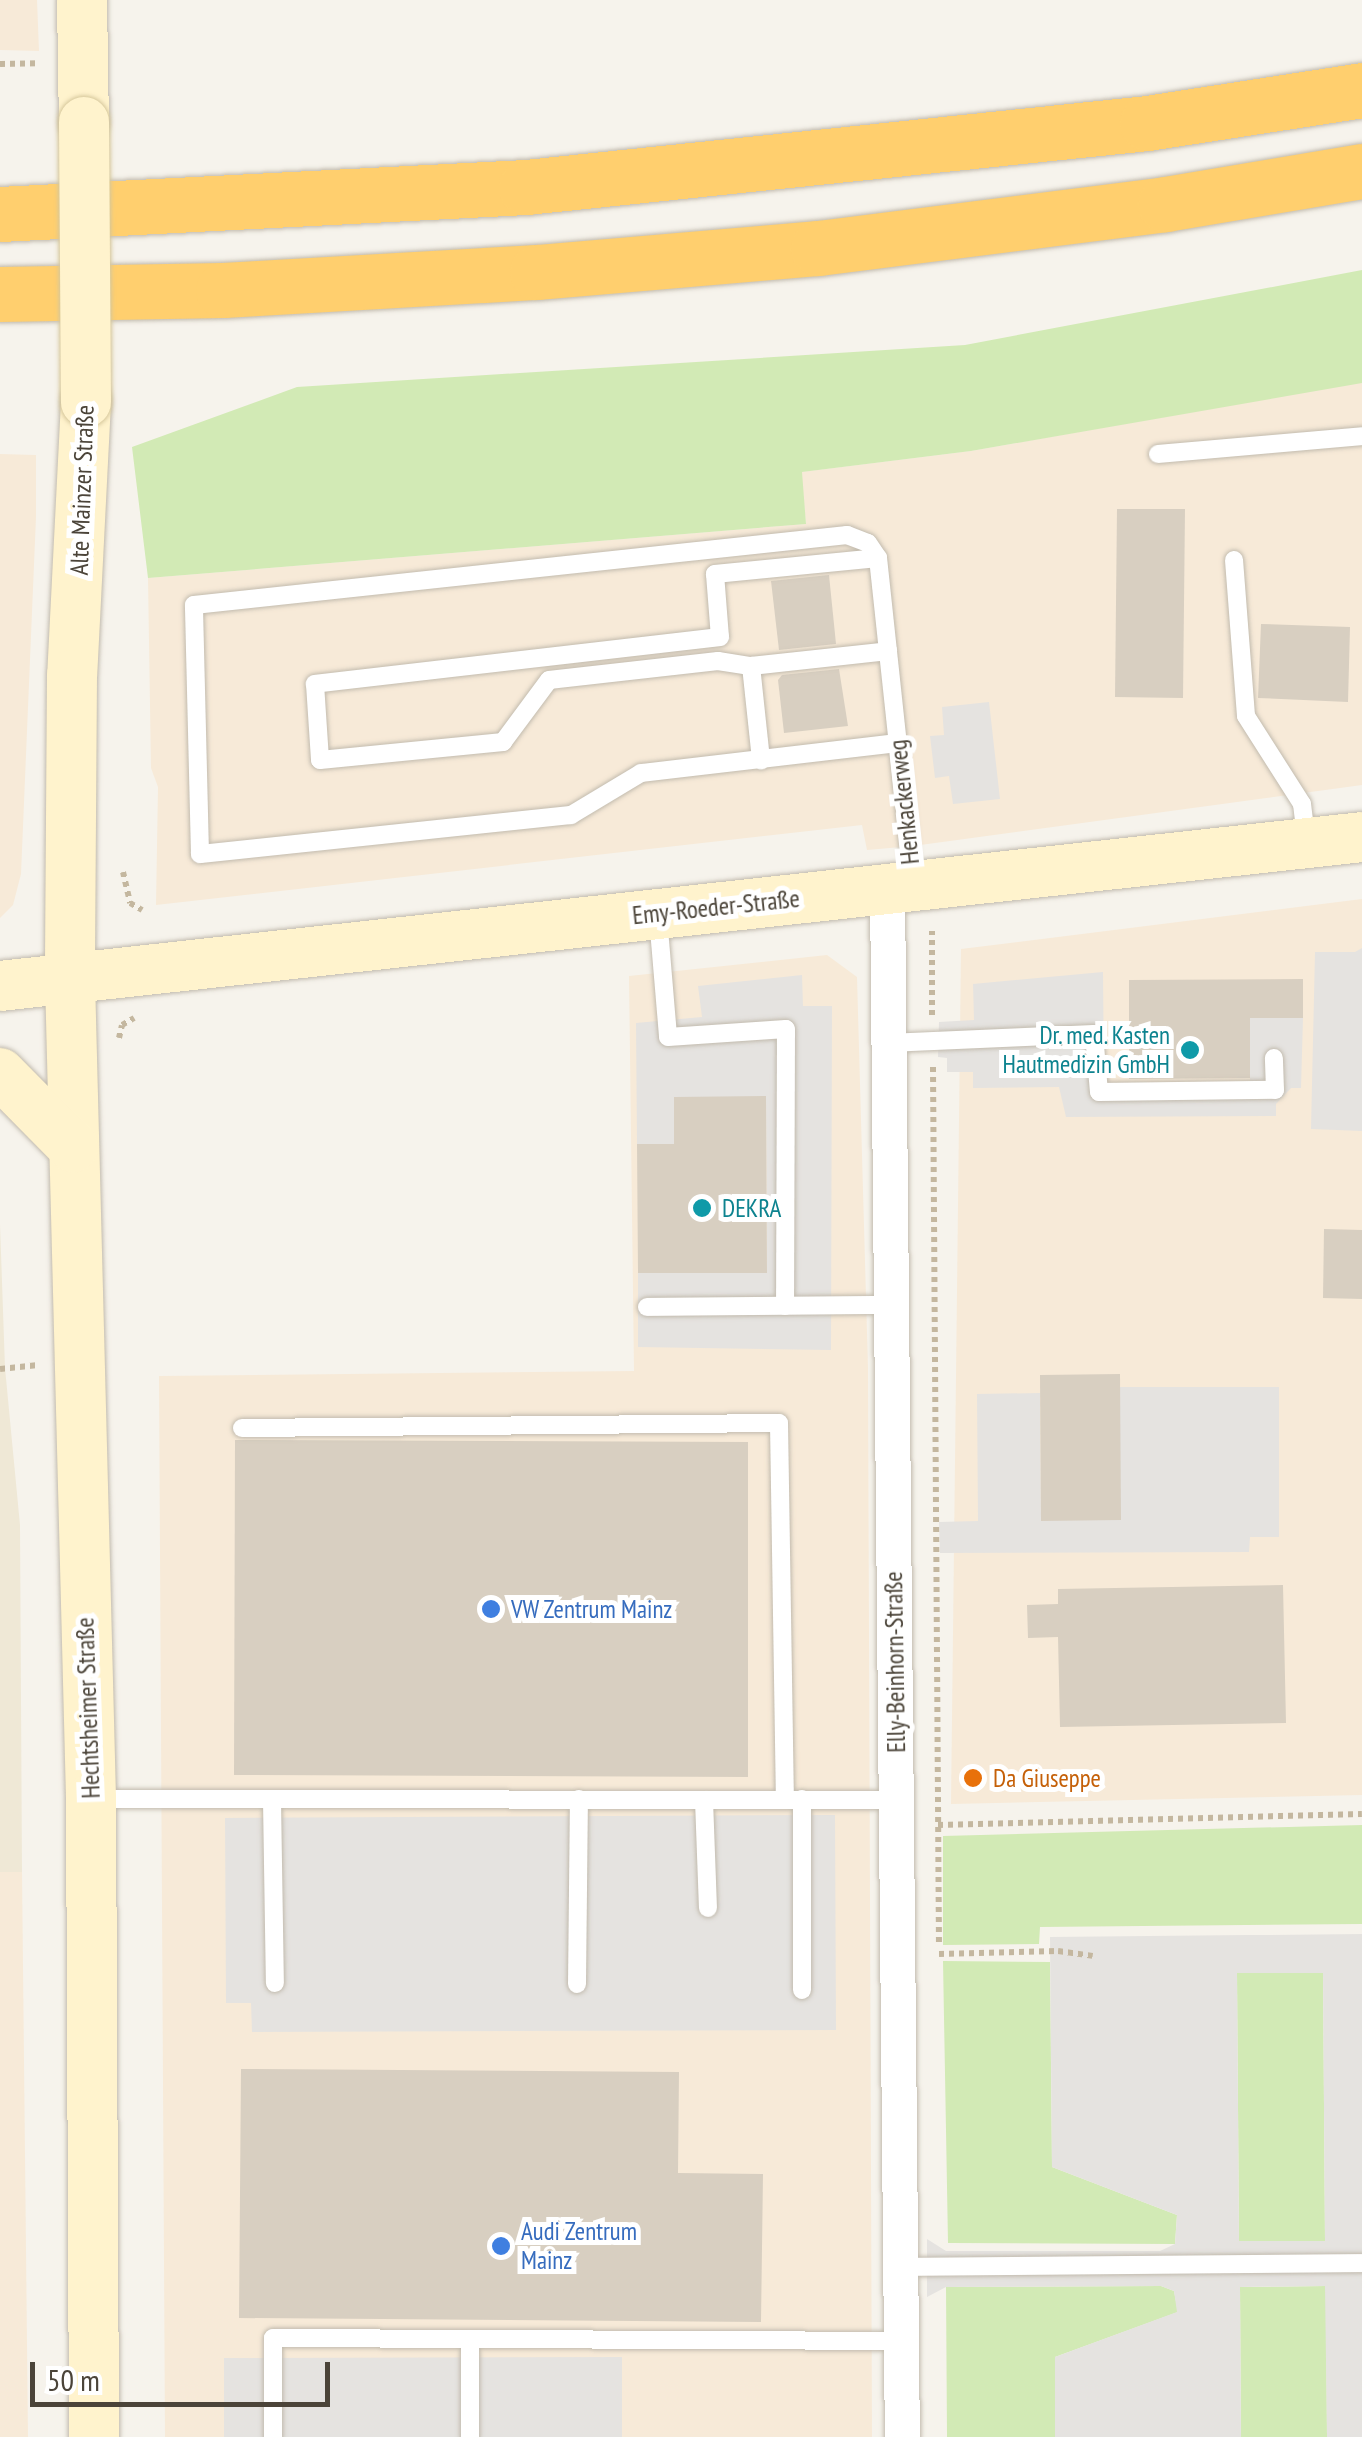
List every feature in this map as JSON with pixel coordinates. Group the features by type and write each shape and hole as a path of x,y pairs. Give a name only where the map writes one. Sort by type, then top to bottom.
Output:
{"highway":[{"path":"0,214 200,207 546,186 1147,123 1362,90"},
{"path":"0,294 223,290 538,272 818,248 1165,204 1362,171"}],"street":[{"name":"Alte Mainzer Straße","path":"70,980 72,676 86,402 82,0"},
{"name":"Emy-Roeder-Straße","path":"0,986 1362,838"},
{"name":"Elly-Beinhorn-Straße","path":"900,886 888,1042 902,2437"},
{"name":"Hechtsheimer Straße","path":"70,980 91,1799 94,2437"},
{"path":"0,1073 73,1148"}],"lane":[{"path":"1158,454 1362,436"},
{"path":"888,651 752,666 718,660 550,680 503,742 320,760 316,684 720,636 715,574 878,558 868,543 847,536 194,605 200,854 571,815 642,773 897,743"},
{"name":"Henkackerweg","path":"878,558 897,743 900,886"},
{"path":"1234,560 1246,716 1302,804 1307,843"},
{"path":"752,666 762,760"},
{"path":"658,914 668,1037 786,1029 785,1306"},
{"path":"888,1042 1094,1034 1099,1092 1274,1090 1274,1058"},
{"path":"647,1306 892,1305"},
{"path":"242,1428 779,1423 802,1990"},
{"path":"91,1799 793,1799 896,1813"},
{"path":"272,1800 275,1983"},
{"path":"577,1984 579,1800"},
{"path":"704,1800 708,1908"},
{"path":"901,2267 1362,2263"},
{"path":"274,2437 273,2338 902,2341"},
{"path":"470,2339 470,2437"}],"path":[{"path":"0,64 50,63"},
{"path":"123,872 130,903 142,910"},
{"path":"932,931 939,1974"},
{"path":"118,1046 122,1025 140,1016"},
{"path":"0,1370 42,1365"},
{"path":"896,1813 938,1825 1362,1814"},
{"path":"939,1954 1058,1951 1093,1956"}],"shaded area":[{"path":"0,0 37,0 39,51 0,50"},
{"path":"1362,382 1362,785 913,846 867,850 862,825 156,905 158,787 151,768 148,578 806,524 801,472 971,451"},
{"path":"0,454 36,455 36,517 21,874 13,905 0,918"},
{"path":"989,702 1000,799 953,804 949,776 935,778 930,736 944,735 942,707"},
{"path":"1362,899 1362,1795 951,1804 961,949"},
{"path":"1362,948 1362,1131 1311,1129 1315,952 1355,952"},
{"path":"827,955 857,977 868,1368 872,2437 165,2437 159,1376 634,1371 629,976"},
{"path":"1103,972 1104,1083 1250,1082 1250,1018 1303,1018 1301,1088 1291,1088 1276,1104 1276,1116 1066,1117 1059,1087 973,1088 973,1072 947,1072 947,1058 938,1057 939,1022 974,1020 973,984"},
{"name":"DEKRA","path":"802,975 803,1006 832,1006 831,1350 638,1347 638,1273 767,1272 766,1097 674,1144 637,1144 636,1023 702,1017 698,986"},
{"path":"0,1224 5,1368 20,1525 22,1872 0,1872"},
{"path":"1120,1387 1279,1387 1279,1537 1250,1537 1249,1552 940,1553 939,1522 978,1521 977,1394 1040,1393 1041,1520 1120,1520"},
{"path":"835,1815 836,2030 252,2032 251,2003 226,2003 225,1818"},
{"path":"0,1872 22,1872 28,2437 0,2437"},
{"path":"1362,1934 1362,2437 1327,2437 1325,2286 1240,2287 1241,2437 1055,2437 1055,2357 1177,2312 1174,2291 1161,2286 946,2287 927,2297 927,2239 946,2251 1160,2251 1175,2244 1177,2215 1052,2167 1050,1937","holes":["1237,1973 1323,1973 1325,2241 1239,2241"]},
{"path":"622,2357 622,2437 224,2437 224,2358"}],"green space":[{"path":"1362,270 1362,383 971,451 802,472 806,524 148,578 132,447 297,387 965,345"},
{"path":"1362,1825 1362,1924 1040,1927 1039,1944 943,1945 943,1836"},
{"path":"943,1961 1050,1962 1052,2167 1177,2215 1175,2244 948,2243"},
{"path":"1323,1972 1325,2241 1239,2242 1237,1973"},
{"path":"1161,2286 1174,2291 1178,2312 1055,2357 1055,2437 947,2437 946,2287"},
{"path":"1326,2286 1327,2437 1241,2437 1240,2287"}],"building":[{"path":"1117,509 1185,509 1183,698 1115,697"},
{"path":"829,575 836,644 779,650 771,581"},
{"path":"1261,624 1350,627 1348,702 1258,698"},
{"path":"839,669 848,726 784,733 778,680 782,675"},
{"name":"Dr. med. Kasten Hautmedizin GmbH","path":"1303,979 1303,1018 1250,1018 1250,1078 1129,1079 1129,980"},
{"name":"DEKRA","path":"766,1096 767,1273 638,1273 637,1144 674,1144 674,1097"},
{"path":"1324,1229 1362,1230 1362,1299 1323,1298"},
{"path":"1120,1374 1121,1520 1041,1521 1040,1375"},
{"name":"VW Zentrum Mainz","path":"235,1440 748,1442 748,1777 234,1775"},
{"path":"1283,1585 1286,1723 1060,1727 1058,1637 1028,1638 1027,1605 1058,1604 1058,1589"},
{"name":"Audi Zentrum Mainz","path":"241,2069 679,2072 678,2173 763,2174 761,2322 239,2318"}],"place":[{"name":"Dr. med. Kasten Hautmedizin GmbH","path":"1190,1050"},
{"name":"DEKRA","path":"702,1208"},
{"name":"VW Zentrum Mainz","path":"491,1609"},
{"name":"Da Giuseppe","path":"973,1778"},
{"name":"Audi Zentrum Mainz","path":"501,2246"}]}
